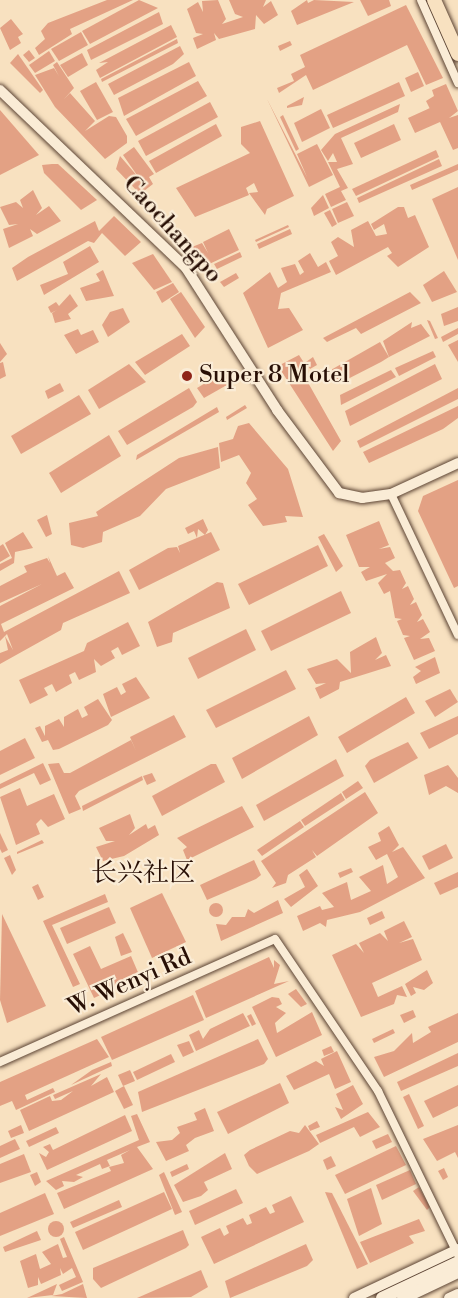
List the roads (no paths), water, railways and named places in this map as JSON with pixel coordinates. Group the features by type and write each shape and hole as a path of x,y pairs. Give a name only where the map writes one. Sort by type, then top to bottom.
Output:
{"main road":[{"path":"434,0 458,54"},
{"path":"382,1298 457,1254"},
{"path":"403,1298 458,1272"}],"street":[{"path":"421,0 458,83"},
{"name":"Caochangpo","path":"0,90 186,268 277,410 339,493 362,498 391,494 458,463"},
{"path":"391,494 458,635"},
{"name":"W. Wenyi Rd","path":"0,1062 276,939 378,1091 457,1254"},
{"path":"354,1298 457,1254"},
{"path":"449,1298 458,1294"}],"place":[{"name":"Super 8 Motel","path":"187,376"}],"district":[{"name":"长兴社区","path":"143,874"}]}
